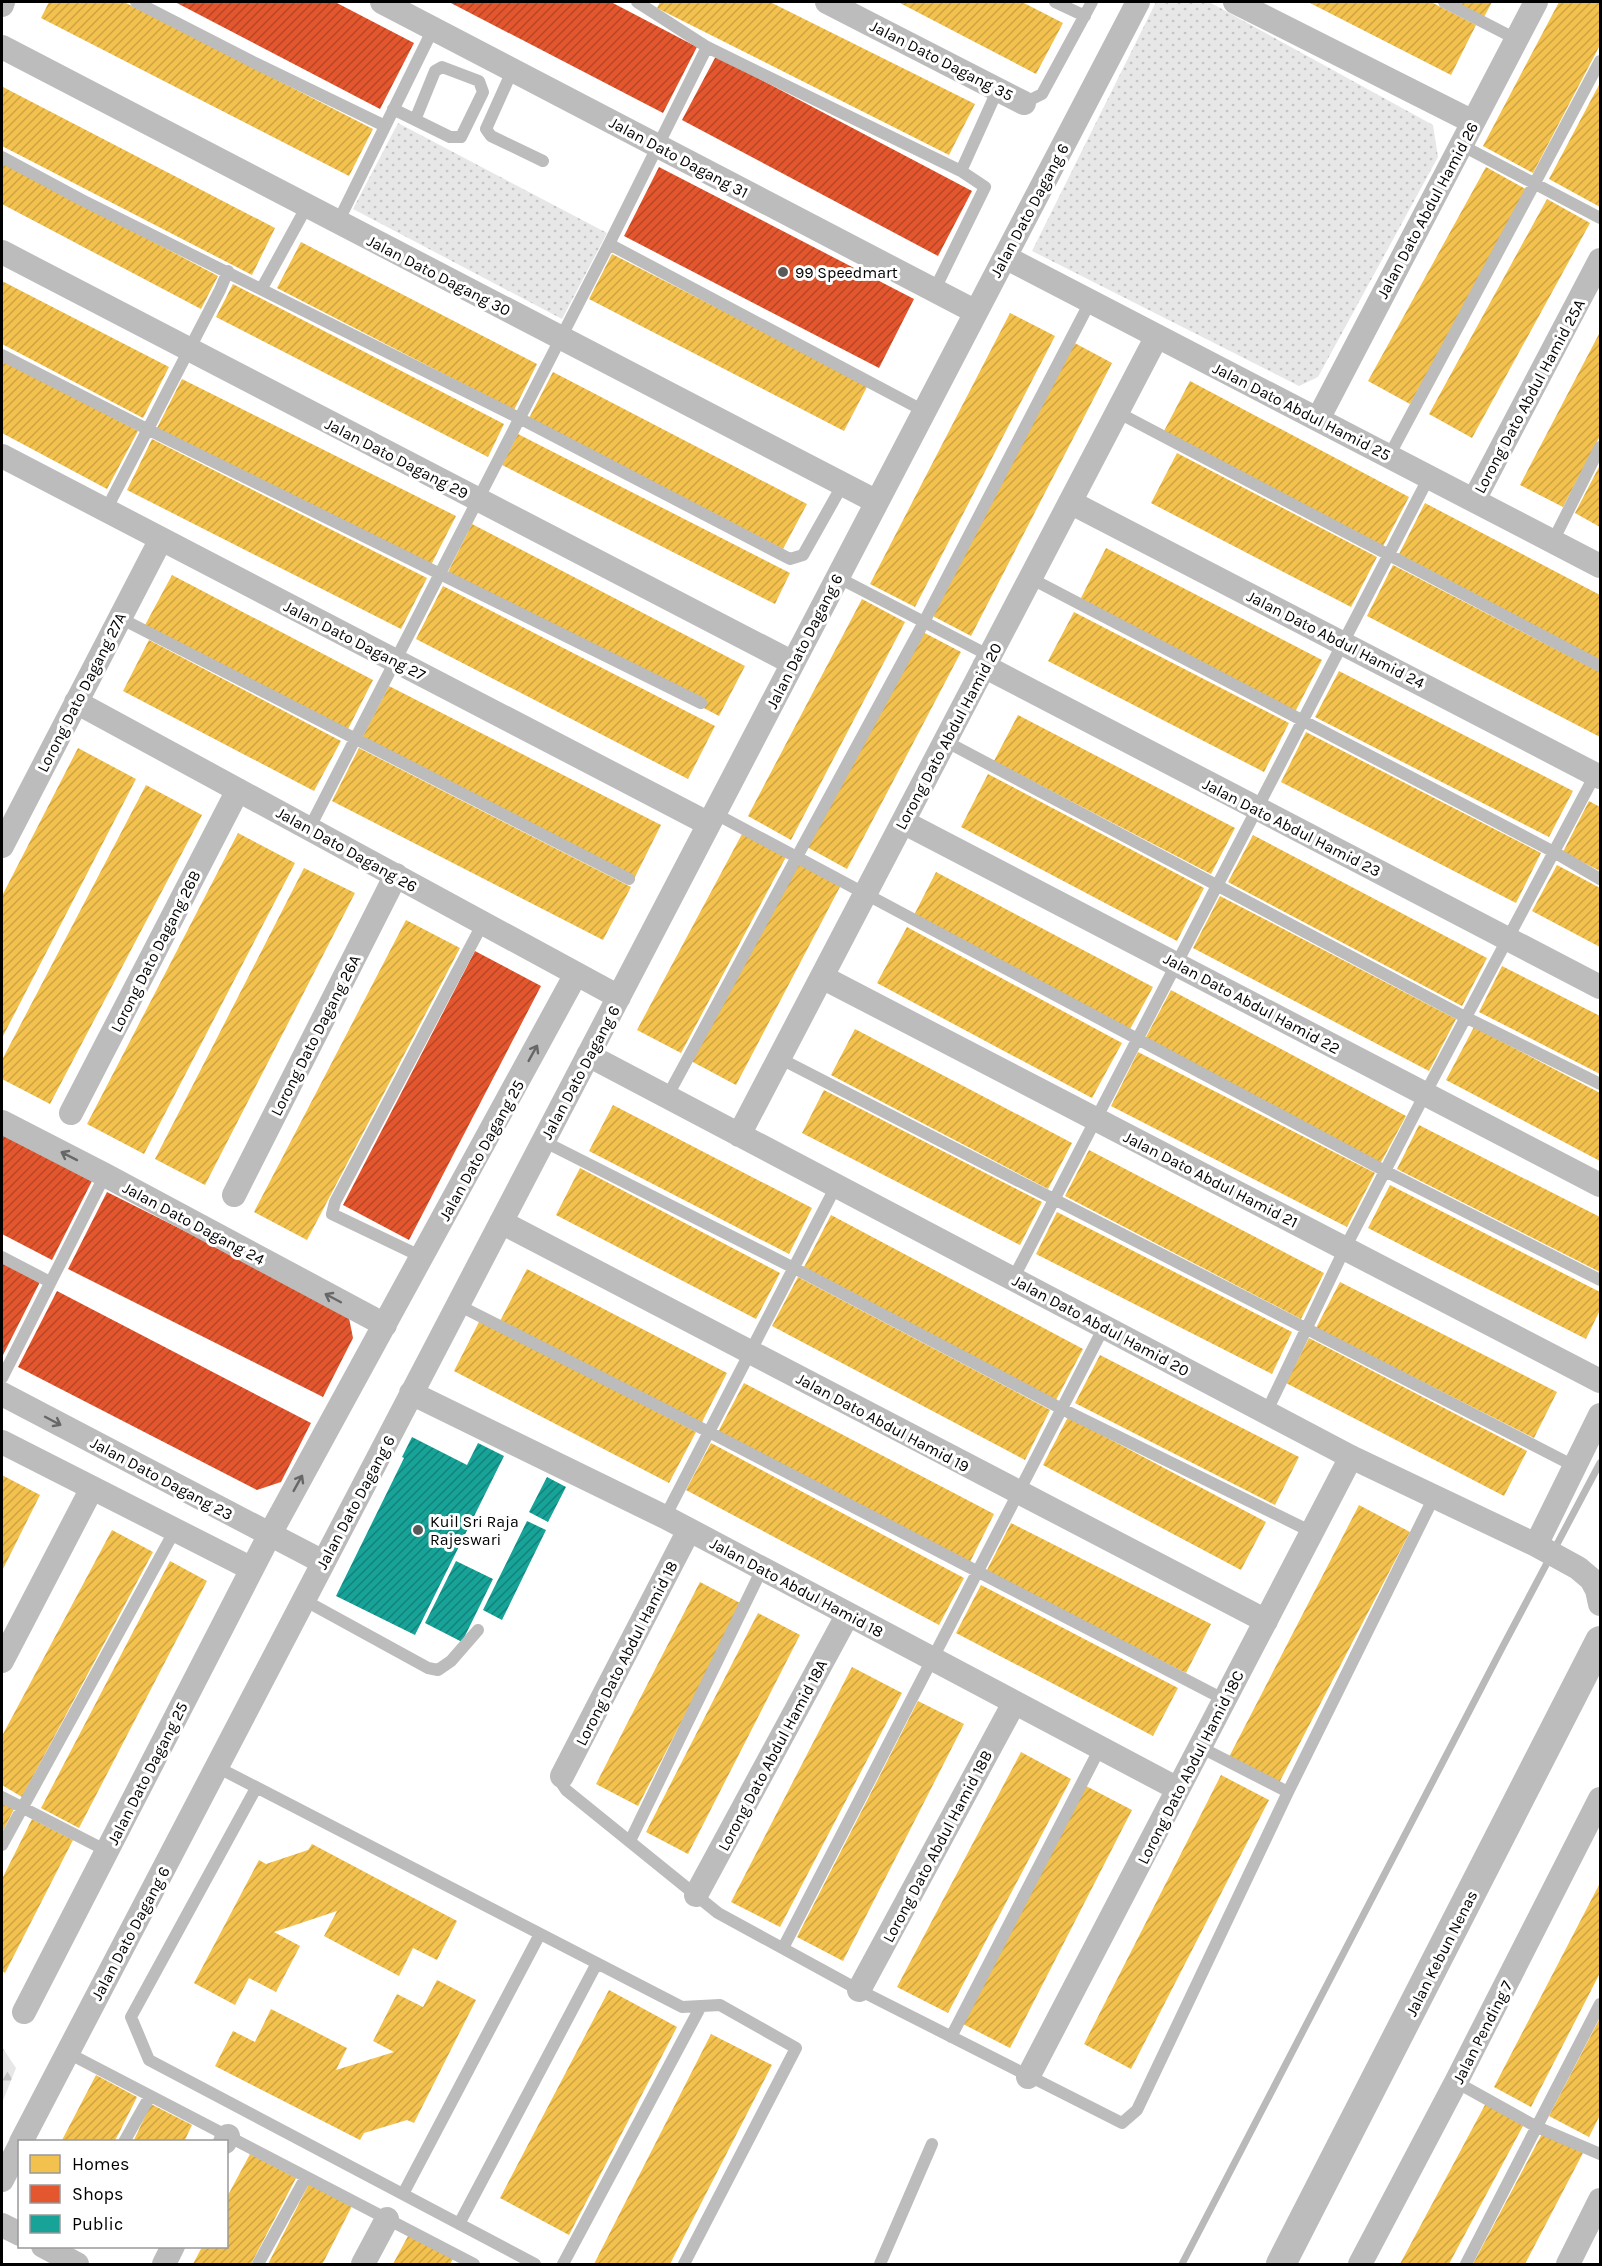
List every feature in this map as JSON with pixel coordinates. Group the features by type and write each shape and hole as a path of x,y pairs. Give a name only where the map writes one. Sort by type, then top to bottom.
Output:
{"street":[{"name":"Jalan Dato Dagang 31","path":"383,2 976,312"},
{"name":"Jalan Dato Dagang 35","path":"827,2 1024,103"},
{"name":"Jalan Dato Dagang 6","path":"22,2140 1138,2"},
{"path":"1235,2 1473,122"},
{"name":"Jalan Dato Abdul Hamid 26","path":"1318,419 1536,2"},
{"name":"Jalan Dato Dagang 30","path":"2,47 877,501"},
{"name":"Jalan Dato Dagang 29","path":"2,252 793,663"},
{"name":"Jalan Dato Abdul Hamid 25","path":"1005,257 1600,566"},
{"name":"Lorong Dato Abdul Hamid 25A","path":"1474,500 1600,260"},
{"name":"Lorong Dato Abdul Hamid 20","path":"739,1135 1157,336"},
{"name":"Jalan Dato Dagang 27","path":"2,456 395,661 711,819"},
{"name":"Jalan Dato Abdul Hamid 24","path":"1070,502 1599,772"},
{"name":"Lorong Dato Dagang 27A","path":"2,846 161,539"},
{"name":"Jalan Dato Abdul Hamid 23","path":"987,661 1257,808 1600,987"},
{"name":"Jalan Dato Dagang 26","path":"76,702 618,997"},
{"name":"Lorong Dato Dagang 26B","path":"71,1113 238,790"},
{"name":"Jalan Dato Abdul Hamid 22","path":"903,822 1600,1185"},
{"name":"Lorong Dato Dagang 26A","path":"234,1195 396,875"},
{"name":"Jalan Dato Dagang 25","path":"24,2012 270,1534 576,974"},
{"name":"Jalan Dato Abdul Hamid 21","path":"822,976 1600,1382"},
{"name":"Jalan Dato Abdul Hamid 20","path":"588,1055 1351,1457 1536,1545 1578,1568 1591,1579 1597,1590 1600,1604"},
{"name":"Jalan Dato Dagang 24","path":"2,1122 385,1325"},
{"name":"Jalan Dato Abdul Hamid 19","path":"501,1222 1266,1621"},
{"name":"Jalan Dato Abdul Hamid 18","path":"411,1393 664,1517 1178,1789"},
{"name":"Jalan Dato Dagang 23","path":"2,1394 323,1562"},
{"path":"1536,1545 1600,1415"},
{"path":"6,1447 252,1569"},
{"name":"Lorong Dato Abdul Hamid 18C","path":"1028,2077 1351,1457"},
{"path":"2,1661 92,1488"},
{"name":"Lorong Dato Abdul Hamid 18","path":"562,1776 689,1530"},
{"name":"Lorong Dato Abdul Hamid 18A","path":"696,1895 848,1614"},
{"name":"Jalan Kebun Nenas","path":"1281,2265 1600,1641"},
{"name":"Lorong Dato Abdul Hamid 18B","path":"859,1990 1014,1702"},
{"name":"Jalan Pending 7","path":"1360,2265 1600,1802"},
{"name":"Jalan Dato Dagang 6","path":"2,2180 18,2147"},
{"path":"1568,2265 1600,2200"},
{"path":"363,2265 387,2219"},
{"path":"2,2225 18,2233"},
{"path":"164,2265 172,2248"}],"lane":[{"path":"136,2 385,126"},
{"path":"636,2 650,4 707,47 961,171 986,187 934,291"},
{"path":"1055,2 1084,16"},
{"path":"1024,103 1042,94 1092,2"},
{"path":"1444,2 1516,39"},
{"path":"338,222 434,27"},
{"path":"309,829 609,244 707,47"},
{"path":"1389,456 1600,61"},
{"path":"393,109 415,120 450,137 461,137 483,92 479,81 442,67 435,71 415,120"},
{"path":"513,69 486,129 491,136 543,161"},
{"path":"961,171 998,89"},
{"path":"1461,145 1600,218"},
{"path":"2,157 82,200 519,418 790,559 803,555 843,484"},
{"path":"262,288 307,206"},
{"path":"609,244 924,411"},
{"path":"106,510 228,271"},
{"path":"667,1097 924,622 1090,302"},
{"path":"2,354 147,429 701,703"},
{"path":"1117,412 1600,666"},
{"path":"1553,541 1600,447"},
{"path":"1013,1279 1430,477"},
{"path":"837,577 924,622 987,661"},
{"path":"1030,578 1554,852 1600,879"},
{"path":"120,618 628,879"},
{"path":"945,741 1465,1017 1600,1084"},
{"path":"1266,1413 1345,1248 1465,1017 1599,772"},
{"path":"711,819 796,857 1385,1171 1600,1280"},
{"path":"422,1257 332,1214 335,1202 483,923"},
{"path":"779,1058 1574,1466"},
{"path":"543,1141 794,1268 1062,1409 1312,1532"},
{"path":"2,1378 105,1175"},
{"path":"664,1517 836,1186"},
{"path":"2,1257 50,1282"},
{"path":"458,1305 709,1432 1225,1700"},
{"path":"783,1948 1104,1328"},
{"path":"562,1776 562,1784 566,1790 718,1913 859,1990 1122,2123 1137,2110 1288,1792 1434,1497"},
{"path":"2,1845 175,1530"},
{"path":"630,1841 762,1569"},
{"path":"303,1600 428,1668 438,1670 451,1661 478,1630"},
{"path":"1200,1747 1288,1792"},
{"path":"951,2037 1100,1748"},
{"path":"217,1767 682,2007 720,2005 796,2048 684,2265"},
{"path":"256,1788 131,2017 149,2060 535,2265"},
{"path":"2,1797 107,1851"},
{"path":"403,2194 540,1934"},
{"path":"459,2224 597,1964"},
{"path":"1466,2265 1600,2004"},
{"path":"563,2265 701,2006"},
{"path":"68,2053 226,2139 306,2177 468,2263"},
{"path":"1456,2082 1537,2127 1600,2154"},
{"path":"125,2140 150,2096"},
{"path":"880,2265 932,2145"},
{"path":"258,2265 306,2177"}],"green space":[{"path":"1156,2 1209,2 1433,125 1438,157 1318,377 1299,386 1032,251"},
{"path":"398,123 607,233 562,319 353,209"},
{"path":"2,2047 16,2068 2,2103"}],"building: Homes":[{"path":"49,2 124,2 373,129 349,176 41,18"},
{"path":"660,2 770,2 975,104 949,155 657,8"},
{"path":"898,2 1022,2 1063,23 1036,74"},
{"path":"1308,2 1431,2 1476,25 1451,75"},
{"path":"1450,2 1492,2 1483,19"},
{"path":"1559,2 1600,2 1600,45 1533,173 1483,146"},
{"path":"1600,83 1600,207 1549,179"},
{"path":"3,87 275,228 252,275 2,146"},
{"path":"2,162 218,276 201,309 2,204"},
{"path":"1486,167 1529,191 1410,404 1368,381"},
{"path":"1547,199 1590,223 1472,438 1429,414"},
{"path":"301,242 537,364 514,410 277,288"},
{"path":"612,254 868,385 844,431 589,299"},
{"path":"2,281 169,367 143,418 2,344"},
{"path":"233,284 504,424 488,457 216,317"},
{"path":"1010,313 1055,336 915,607 870,584"},
{"path":"1600,332 1600,436 1563,507 1520,485"},
{"path":"1071,341 1112,363 971,636 929,614"},
{"path":"2,359 138,431 107,489 2,433"},
{"path":"553,372 807,504 783,549 529,418"},
{"path":"182,379 456,516 430,567 156,430"},
{"path":"1190,381 1409,497 1382,548 1163,433"},
{"path":"518,434 790,573 775,604 502,465"},
{"path":"152,439 427,578 401,629 127,490"},
{"path":"1177,453 1377,557 1351,607 1151,503"},
{"path":"1600,465 1600,527 1575,513"},
{"path":"1425,503 1600,595 1600,660 1399,554"},
{"path":"472,524 745,666 719,716 447,574"},
{"path":"1106,548 1322,660 1295,712 1080,600"},
{"path":"1393,565 1600,672 1600,737 1367,616"},
{"path":"172,575 373,680 346,733 144,627"},
{"path":"443,586 715,726 688,779 416,639"},
{"path":"862,599 905,622 791,840 748,816"},
{"path":"1074,612 1289,723 1264,772 1048,661"},
{"path":"921,631 961,652 847,869 807,847"},
{"path":"149,640 341,741 314,791 123,691"},
{"path":"1339,671 1573,791 1549,837 1315,717"},
{"path":"389,686 661,825 633,881 360,742"},
{"path":"1018,715 1235,828 1211,874 994,761"},
{"path":"1306,732 1541,853 1516,903 1281,782"},
{"path":"78,748 136,779 2,1038 2,896"},
{"path":"359,748 631,887 603,940 332,801"},
{"path":"988,774 1204,888 1177,941 961,827"},
{"path":"146,785 202,815 50,1104 2,1079 2,1060"},
{"path":"1589,801 1600,807 1600,871 1563,852"},
{"path":"238,833 295,863 144,1154 87,1124"},
{"path":"742,834 786,857 681,1053 637,1030"},
{"path":"1253,835 1487,958 1462,1006 1228,882"},
{"path":"796,861 841,885 736,1085 691,1061"},
{"path":"1557,865 1600,888 1600,947 1532,911"},
{"path":"304,868 355,893 205,1185 155,1159"},
{"path":"936,872 1153,987 1129,1031 913,917"},
{"path":"1220,896 1456,1019 1429,1071 1193,948"},
{"path":"406,920 460,948 307,1240 254,1212"},
{"path":"907,927 1122,1043 1092,1098 877,983"},
{"path":"1502,966 1600,1016 1600,1074 1479,1012"},
{"path":"1171,990 1406,1116 1380,1164 1145,1039"},
{"path":"1474,1027 1600,1093 1600,1161 1446,1080"},
{"path":"855,1029 1072,1143 1048,1189 831,1075"},
{"path":"1138,1052 1375,1173 1347,1227 1111,1106"},
{"path":"824,1090 1042,1202 1020,1245 802,1133"},
{"path":"613,1105 812,1208 789,1254 589,1151"},
{"path":"1419,1125 1600,1217 1600,1272 1397,1169"},
{"path":"1089,1150 1324,1273 1301,1319 1065,1196"},
{"path":"580,1168 780,1273 756,1319 556,1215"},
{"path":"1390,1185 1600,1292 1600,1310 1586,1339 1368,1228"},
{"path":"1057,1212 1292,1332 1272,1374 1036,1254"},
{"path":"831,1215 1083,1349 1056,1400 804,1267"},
{"path":"527,1269 727,1373 701,1424 500,1321"},
{"path":"798,1277 1050,1410 1025,1460 772,1326"},
{"path":"1340,1282 1557,1392 1534,1438 1316,1328"},
{"path":"480,1320 696,1432 669,1483 454,1371"},
{"path":"1309,1338 1527,1451 1504,1496 1286,1383"},
{"path":"1100,1355 1299,1457 1275,1505 1075,1403"},
{"path":"744,1383 994,1514 969,1564 718,1432"},
{"path":"1068,1417 1266,1522 1241,1570 1043,1465"},
{"path":"711,1443 964,1578 939,1625 686,1490"},
{"path":"2,1475 40,1495 2,1571"},
{"path":"1359,1505 1410,1532 1279,1783 1229,1757"},
{"path":"1011,1523 1211,1624 1186,1673 986,1572"},
{"path":"112,1530 153,1552 22,1797 2,1785 2,1736"},
{"path":"170,1561 207,1581 79,1828 41,1808"},
{"path":"700,1582 742,1604 638,1806 596,1784"},
{"path":"981,1585 1178,1688 1153,1736 956,1633"},
{"path":"758,1613 800,1635 688,1854 646,1832"},
{"path":"852,1667 902,1693 780,1927 731,1902"},
{"path":"918,1701 964,1724 843,1961 797,1937"},
{"path":"1021,1752 1071,1779 948,2013 897,1987"},
{"path":"1221,1775 1269,1800 1131,2069 1084,2044"},
{"path":"1086,1786 1132,1810 1010,2048 963,2024"},
{"path":"2,1803 14,1809 2,1833"},
{"path":"32,1819 73,1840 5,1973 2,1971 2,1879"},
{"path":"312,1844 457,1921 437,1960 413,1948 399,1976 324,1936 337,1911 274,1932 300,1946 276,1992 249,1978 235,2005 194,1983 259,1860 266,1864 308,1850"},
{"path":"1600,1883 1600,1973 1531,2107 1494,2087"},
{"path":"437,1980 476,2000 414,2123 407,2120 364,2133 360,2140 215,2066 233,2031 255,2042 271,2009 347,2048 336,2070 394,2052 373,2041 397,1994 423,2007"},
{"path":"609,1990 677,2027 569,2235 500,2198"},
{"path":"1600,2018 1600,2115 1589,2137 1549,2116"},
{"path":"711,2034 772,2065 670,2264 594,2264"},
{"path":"96,2075 137,2097 115,2140 62,2140"},
{"path":"1486,2103 1524,2124 1449,2264 1400,2264"},
{"path":"151,2104 192,2125 185,2140 134,2140"},
{"path":"1543,2132 1583,2153 1525,2264 1473,2264"},
{"path":"250,2154 296,2178 251,2264 193,2264 201,2248 228,2248 228,2195"},
{"path":"309,2184 352,2206 324,2261 322,2264 268,2264"},
{"path":"408,2236 453,2259 450,2264 393,2264"}],"building: Shops":[{"path":"175,2 335,2 414,43 380,109"},
{"path":"449,2 611,2 697,47 663,113"},
{"path":"716,56 972,191 938,256 682,120"},
{"path":"659,167 914,299 879,368 624,236"},
{"path":"475,951 541,986 409,1240 343,1205"},
{"path":"2,1135 92,1181 52,1260 2,1234"},
{"path":"107,1192 348,1313 353,1338 323,1397 68,1269"},
{"path":"2,1262 40,1282 2,1357"},
{"path":"57,1291 311,1423 281,1482 257,1490 18,1367"}],"building: Public":[{"name":"Kuil Sri Raja Rajeswari","path":"412,1437 467,1465 478,1443 504,1456 415,1635 336,1596 404,1458 402,1457"},
{"path":"547,1477 566,1487 548,1522 529,1512"},
{"path":"527,1521 546,1530 502,1620 483,1610"},
{"path":"456,1561 493,1579 462,1642 425,1623"}],"waterway":[{"path":"1182,2264 1600,1463"}],"place":[{"name":"99 Speedmart","path":"783,272"},
{"name":"Kuil Sri Raja Rajeswari","path":"418,1530"}]}
